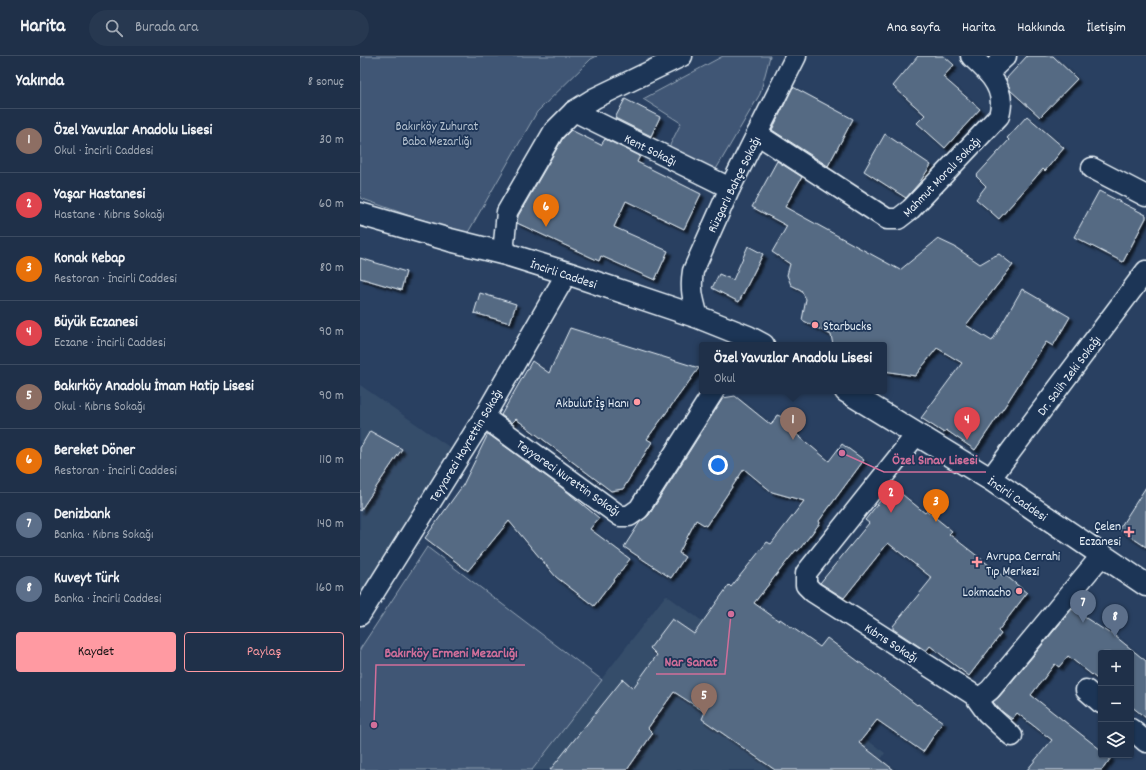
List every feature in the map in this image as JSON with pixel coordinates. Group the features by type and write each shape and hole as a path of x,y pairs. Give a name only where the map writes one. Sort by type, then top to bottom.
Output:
{"main road":[{"name":"İncirli Caddesi","path":"360,214 450,240 506,254 567,273 698,317 752,342"},
{"name":"İncirli Caddesi","path":"851,394 990,479 1146,585"}],"street":[{"path":"506,254 504,243 507,212 554,131 574,111 609,91 682,56"},
{"name":"Rüzgarlı Bahçe Sokağı","path":"698,317 693,300 691,283 694,271 730,188 796,56"},
{"name":"Mahmut Moralı Sokağı","path":"757,134 887,219 898,219 911,209 999,116 1001,104 999,91 988,73 971,56"},
{"path":"988,73 1006,56"},
{"name":"Kent Sokağı","path":"574,111 730,188"},
{"path":"1092,168 1146,196"},
{"name":"Dr. Salih Zeki Sokağı","path":"990,479 1146,271"},
{"name":"Teyyareci Hayrettin Sokağı","path":"360,615 484,417 567,273"},
{"name":"Teyyareci Nurettin Sokağı","path":"484,417 620,516 629,516 639,509 712,394"},
{"name":"Kıbrıs Sokağı","path":"916,435 806,573 806,585 814,592 974,695"},
{"path":"974,695 981,697 990,690 1102,555"},
{"path":"1086,690 1098,700"},
{"path":"974,695 987,713 1012,736"},
{"path":"1134,732 1146,742"}],"shaded area":[{"path":"360,385 455,451 360,599"},
{"path":"666,595 885,753 874,770 532,770"}],"green space":[{"name":"Bakırköy Zuhurat Baba Mezarlığı","path":"360,56 597,56 591,59 537,112 466,236 360,198"},
{"path":"723,56 770,56 760,94 715,171 668,149 681,123 643,99"},
{"path":"427,547 602,680 532,770 360,770 360,649"}],"building":[{"path":"918,56 944,56 954,65 943,77 980,109 945,148 917,123 925,115 893,86"},
{"path":"1027,56 1053,56 1077,79 1040,117 1010,90 1006,79"},
{"path":"793,87 853,119 828,166 772,130"},
{"path":"625,99 660,117 651,136 615,118"},
{"path":"1027,116 1064,148 1045,171 1043,169 999,219 976,199 986,186 976,176 1009,140 1007,138"},
{"path":"571,130 601,145 605,139 640,156 637,162 701,194 684,229 626,201 614,227 668,251 655,280 601,256 599,261 517,223 518,216 563,138"},
{"path":"885,134 931,165 920,182 906,198 864,171"},
{"path":"777,161 802,177 785,207 900,270 938,239 955,247 980,264 999,254 1013,265 966,325 992,341 1022,289 1070,317 1053,346 1046,342 975,450 946,430 944,433 921,418 962,363 937,348 915,376 887,371 887,342 832,342 831,335 802,320 806,299 801,290 791,285 787,275 790,264 772,252 787,226 752,207"},
{"path":"1099,191 1146,215 1146,218 1123,262 1074,237"},
{"path":"748,246 763,254 739,302 712,288 719,274 733,280"},
{"path":"360,258 406,272 401,290 360,278"},
{"path":"480,293 516,304 510,323 474,313"},
{"path":"570,328 699,368 647,439 652,442 623,489 611,491 516,419 512,423 501,415 532,361 549,373"},
{"path":"735,396 771,425 777,415 798,423 795,433 829,461 842,444 864,460 819,521 820,523 798,551 796,550 754,603 820,647 827,638 917,705 918,704 943,722 923,752 877,720 859,743 894,770 775,770 702,719 705,712 674,692 648,728 653,733 627,770 550,770 623,679 633,688 657,655 650,648 672,619 694,634 729,585 731,587 767,542 771,544 804,501 772,492 744,469 706,526 696,520 679,553 685,557 671,578 624,547 640,522 649,515 723,398"},
{"path":"370,431 402,449 360,511 360,448"},
{"path":"488,434 565,490 599,518 590,529 630,559 594,606 556,577 509,521 468,571 425,538 463,485"},
{"path":"892,486 925,513 927,511 952,531 949,534 1003,576 1004,574 1027,593 998,631 1001,634 969,676 930,646 926,651 893,629 893,626 932,578 888,543 844,598 820,583 869,523 865,520"},
{"path":"1146,487 1146,547 1119,529"},
{"path":"1072,609 1109,633 1110,632 1132,650 1098,650 1098,680 1068,656 1059,667 1055,664 1031,695 1098,748 1098,758 1111,758 1102,770 1027,770 1052,740 1017,713 1012,719 1000,710 993,702 999,697"},
{"path":"1134,651 1146,661 1146,718 1134,708"}],"place":[{"name":"Bereket Döner","path":"546,227"},
{"name":"Starbucks","path":"815,325"},
{"name":"Akbulut İş Hanı","path":"637,402"},
{"name":"Özel Yavuzlar Anadolu Lisesi","path":"793,440"},
{"name":"Büyük Eczanesi","path":"967,440"},
{"name":"Özel Sınav Lisesi","path":"842,453"},
{"name":"Yaşar Hastanesi","path":"891,513"},
{"name":"Konak Kebap","path":"936,522"},
{"name":"Çelen Eczanesi","path":"1129,532"},
{"name":"Avrupa Cerrahi Tıp Merkezi","path":"977,562"},
{"name":"Lokmacho","path":"1019,591"},
{"name":"Nar Sanat","path":"731,614"},
{"name":"Denizbank","path":"1083,623"},
{"name":"Kuveyt Türk","path":"1115,637"},
{"name":"Bakırköy Anadolu İmam Hatip Lisesi","path":"704,716"},
{"name":"Bakırköy Ermeni Mezarlığı","path":"374,725"}]}
